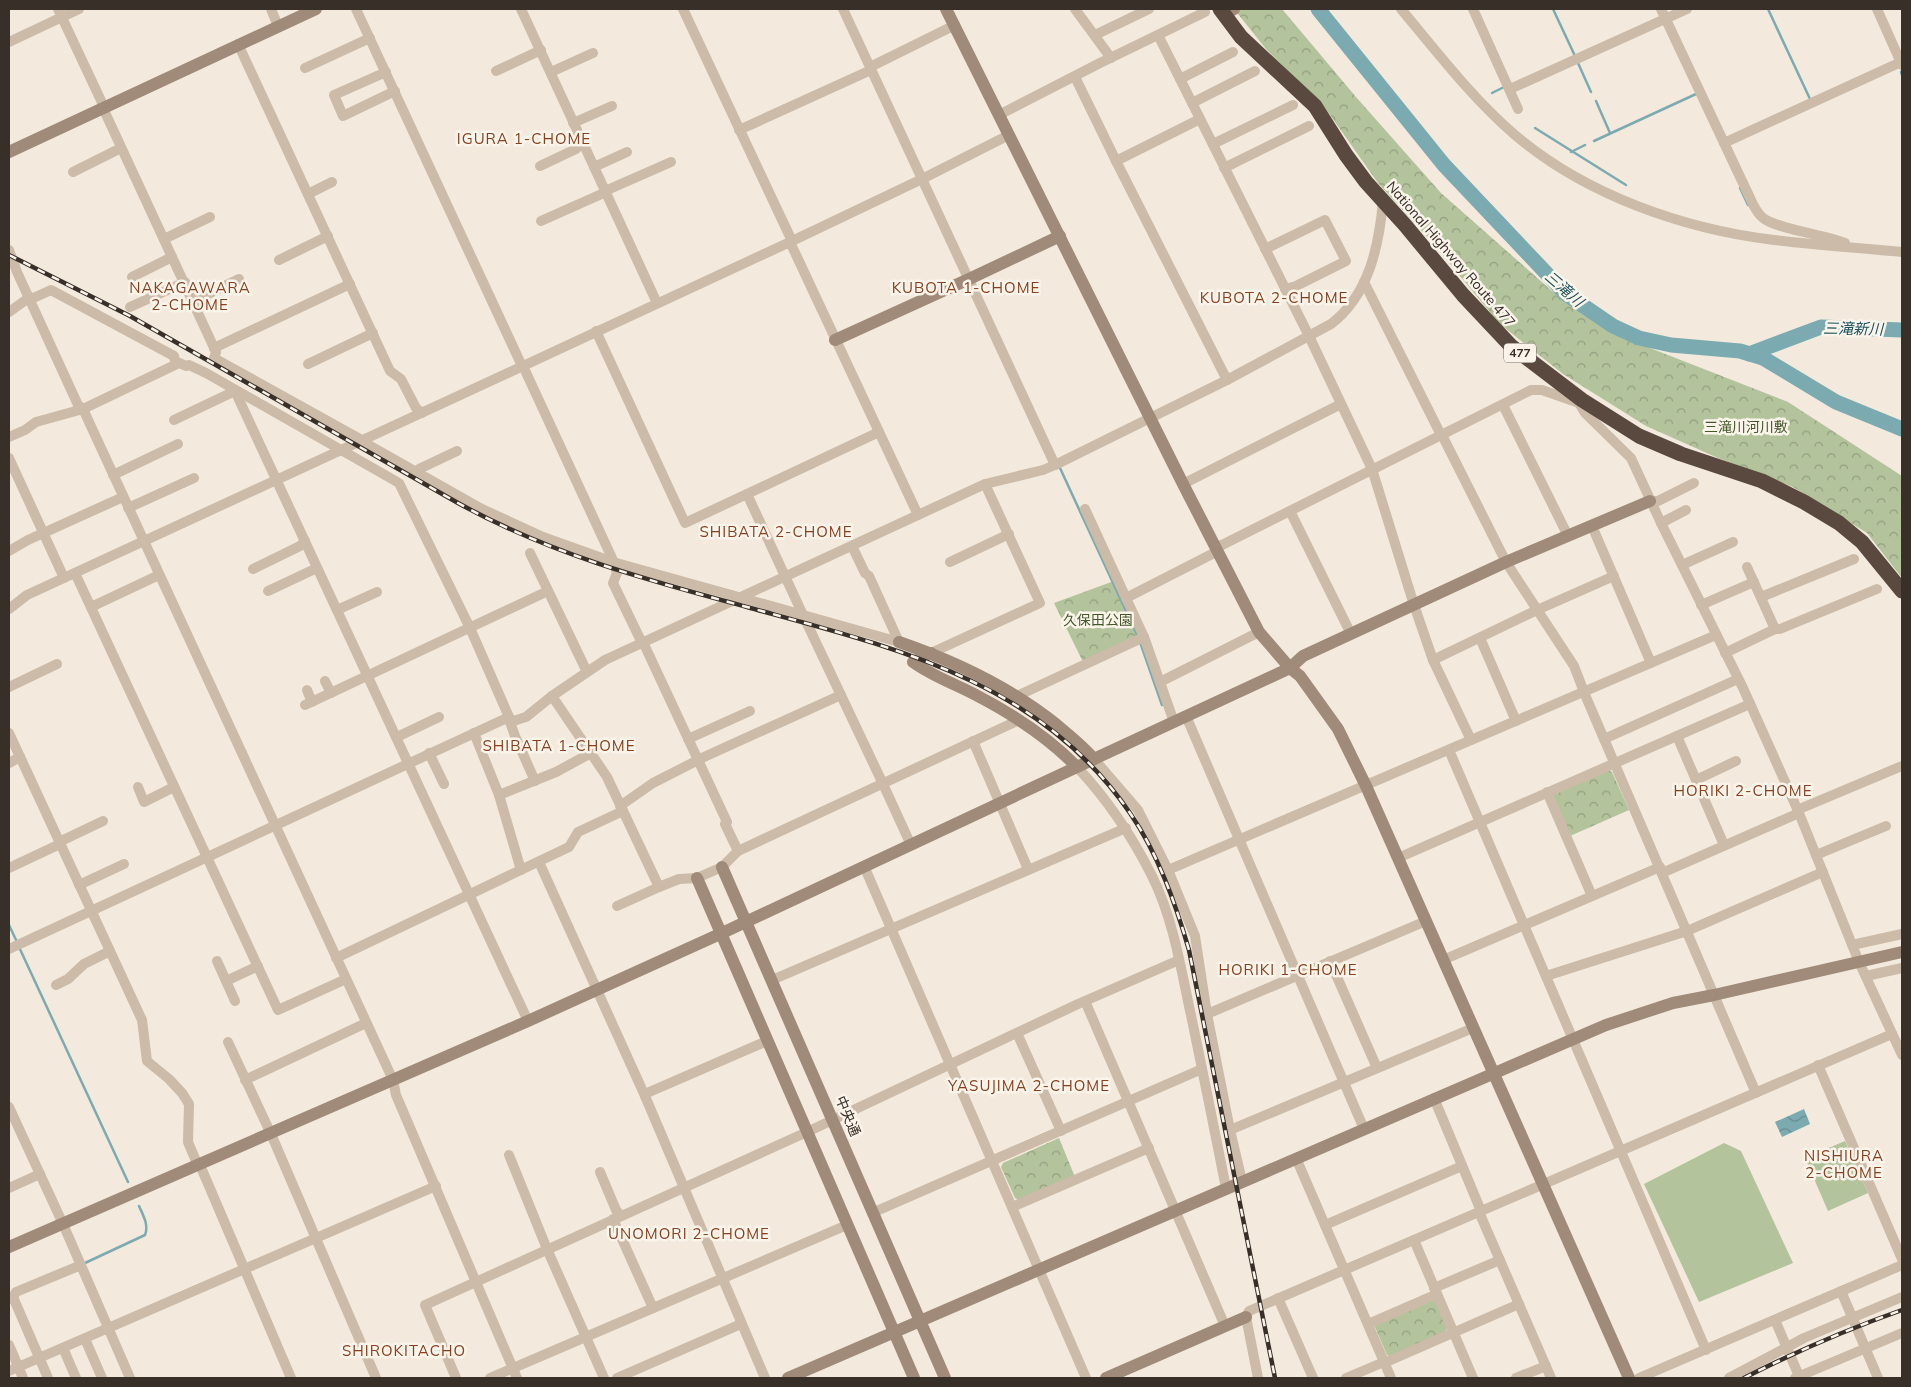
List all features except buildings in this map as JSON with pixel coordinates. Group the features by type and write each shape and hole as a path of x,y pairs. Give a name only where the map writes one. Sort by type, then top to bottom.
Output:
{"highway":[{"name":"National Highway Route 477","path":"1223,11 1241,37 1315,106 1354,166 1463,295 1511,346 1580,402 1639,436 1681,454 1762,481 1804,502 1839,523 1862,542 1902,592"}],"street":[{"path":"9,42 60,13 79,9"},
{"path":"271,9 278,26"},
{"path":"9,152 316,9"},
{"path":"356,9 613,562 617,573 614,583 727,822 725,824 738,851"},
{"path":"521,9 657,303"},
{"path":"683,9 835,340 918,515"},
{"path":"843,9 1055,465"},
{"path":"946,9 1182,484 1259,632 1290,668 1300,676 1338,729 1366,786 1629,1378"},
{"path":"1075,9 1111,58"},
{"path":"1095,36 1150,9"},
{"path":"1401,9 1491,113 1537,152 1574,176 1649,210 1715,230 1773,240 1902,252"},
{"path":"1473,9 1518,109"},
{"path":"1510,89 1663,14 1687,9"},
{"path":"1724,143 1902,63 1877,9"},
{"path":"999,115 1158,35 1223,11"},
{"path":"60,13 121,148 185,282 216,352 214,358 482,509 512,523 613,562 899,642 931,653 985,677 1017,696 1039,711 1086,750 1138,810 1168,870 1195,936 1207,1014 1242,1182"},
{"path":"1663,14 1755,208 1763,218 1773,224 1828,236 1858,247"},
{"path":"739,130 870,68 955,25"},
{"path":"1158,35 1309,336 1372,469 1433,660 1471,740"},
{"path":"305,68 370,38"},
{"path":"238,44 390,371 401,379 416,408 422,413"},
{"path":"496,71 541,50"},
{"path":"551,72 592,52"},
{"path":"1180,79 1233,52"},
{"path":"1192,103 1255,71"},
{"path":"386,72 334,95 344,116 395,91"},
{"path":"1075,76 1227,380"},
{"path":"1213,144 1293,105"},
{"path":"573,123 612,106"},
{"path":"1116,161 1200,119"},
{"path":"1224,168 1309,126"},
{"path":"9,609 26,595 791,241 1009,136"},
{"path":"540,166 576,149 582,142"},
{"path":"73,172 121,148"},
{"path":"594,167 627,152"},
{"path":"541,221 671,162"},
{"path":"308,194 332,182"},
{"path":"15,946 429,753 474,733 510,720 526,717 552,696 605,660 985,484 1043,470 1055,465 1227,380 1309,336 1331,324 1342,315 1357,297 1372,265 1379,238 1383,201"},
{"path":"164,239 210,217"},
{"path":"1265,248 1325,220 1346,261 1296,286 1285,289"},
{"path":"280,260 328,236"},
{"path":"835,340 1060,236"},
{"path":"9,250 13,269 30,298 78,404 83,409 392,1080 396,1095 515,1373"},
{"path":"132,278 172,257"},
{"path":"193,300 239,279"},
{"path":"130,307 185,282"},
{"path":"1364,282 1506,562 1574,666 1756,1093"},
{"path":"214,348 350,284"},
{"path":"9,312 30,298 51,290 174,356 175,361 196,368 400,484 470,628 535,781"},
{"path":"596,331 685,523 879,432"},
{"path":"308,364 373,333"},
{"path":"9,437 36,422 83,409 179,363"},
{"path":"1126,598 1372,469 1536,389 1580,402 1585,413 1631,458 1650,501 1750,704 1798,812 1859,962 1902,1055"},
{"path":"174,420 235,391"},
{"path":"235,391 528,1021"},
{"path":"1182,484 1341,404"},
{"path":"1502,405 1568,536"},
{"path":"113,475 178,444"},
{"path":"416,472 420,468 456,451"},
{"path":"9,458 64,578"},
{"path":"128,508 194,478"},
{"path":"9,1248 597,990 1290,668 1304,656 1506,562 1650,501 1658,501 1694,483"},
{"path":"985,484 1040,602 913,662 926,672 974,694 1019,720 1053,745 1077,767 1101,794 1126,828 1164,905 1179,960 1226,1188"},
{"path":"747,494 911,845"},
{"path":"9,551 123,497"},
{"path":"1085,509 1126,598 1160,682 1239,841 1364,1129"},
{"path":"1661,523 1686,510"},
{"path":"1290,511 1351,634"},
{"path":"1592,526 1651,663"},
{"path":"950,562 1009,534"},
{"path":"253,569 300,546 305,541"},
{"path":"1682,565 1733,542"},
{"path":"852,546 865,573 869,576 899,642"},
{"path":"530,553 587,672"},
{"path":"1761,597 1854,559"},
{"path":"1747,567 1775,629"},
{"path":"268,591 318,568"},
{"path":"75,573 278,1010 346,979"},
{"path":"91,607 158,575"},
{"path":"1433,660 1537,610 1614,576"},
{"path":"1701,605 1754,582"},
{"path":"1725,653 1775,629 1780,629 1876,589"},
{"path":"307,690 308,704 548,591"},
{"path":"337,610 377,592"},
{"path":"1160,682 1259,632"},
{"path":"1168,870 1716,635"},
{"path":"1480,638 1516,721"},
{"path":"1017,696 1141,639"},
{"path":"9,687 57,664"},
{"path":"1604,739 1738,679"},
{"path":"325,681 331,693"},
{"path":"336,958 570,847 578,832 622,808 652,783 841,695"},
{"path":"552,696 607,777 659,887"},
{"path":"1398,858 1750,704"},
{"path":"688,739 750,710"},
{"path":"397,737 439,717"},
{"path":"617,906 679,879 696,878 722,867 738,851 1019,720"},
{"path":"9,733 142,1020 147,1062 169,1079 189,1104 188,1142 291,1378"},
{"path":"474,733 499,795 521,870"},
{"path":"1676,736 1724,845"},
{"path":"973,741 1028,869"},
{"path":"1448,750 1706,1350"},
{"path":"429,753 444,784"},
{"path":"499,795 556,772 590,753"},
{"path":"9,763 20,758"},
{"path":"1696,780 1736,761"},
{"path":"1443,960 1592,896 1724,845 1902,766"},
{"path":"138,787 144,802 174,787"},
{"path":"1547,792 1592,896"},
{"path":"9,868 102,821"},
{"path":"1816,855 1886,826"},
{"path":"772,980 1126,828"},
{"path":"539,862 644,1096 765,1378"},
{"path":"79,885 124,864"},
{"path":"864,866 1086,1378"},
{"name":"中央通","path":"722,867 945,1378"},
{"path":"1546,976 1687,931 1822,872"},
{"path":"696,878 914,1378"},
{"path":"1207,1014 1426,921"},
{"path":"1852,945 1902,934"},
{"path":"56,985 68,979 84,964 110,951"},
{"path":"788,1378 1573,1038 1673,1003 1902,952"},
{"path":"456,1378 425,1305 807,1132 1017,1033 1179,960"},
{"path":"217,961 235,1001"},
{"path":"1330,961 1377,1068"},
{"path":"226,980 258,966"},
{"path":"1866,976 1902,968"},
{"path":"1085,1002 1225,1326"},
{"path":"245,1080 366,1023"},
{"path":"1230,1130 1473,1028"},
{"path":"1017,1033 1061,1131"},
{"path":"1258,1378 1246,1318 1249,1311 1892,1034"},
{"path":"644,1096 767,1041"},
{"path":"228,1042 271,1134 376,1378"},
{"path":"1818,1065 1902,1259"},
{"path":"872,1213 1202,1069"},
{"path":"1434,1098 1500,1260 1551,1378"},
{"path":"9,1107 63,1224 130,1378"},
{"path":"1012,1207 1149,1148"},
{"path":"509,1155 547,1249 604,1378"},
{"path":"1296,1158 1391,1378"},
{"path":"1325,1225 1462,1166"},
{"path":"600,1172 652,1308"},
{"path":"9,1188 40,1174"},
{"path":"14,1369 436,1186"},
{"path":"490,1378 515,1373 586,1337 846,1225"},
{"path":"1414,1240 1473,1378"},
{"path":"1368,1324 1500,1260"},
{"path":"48,1378 11,1298 16,1292 80,1265"},
{"path":"1639,1378 1902,1265"},
{"path":"1841,1291 1878,1378"},
{"path":"1278,1298 1313,1378"},
{"path":"1729,1378 1786,1347 1852,1317 1902,1298"},
{"path":"1346,1378 1519,1304"},
{"path":"1106,1378 1246,1318"},
{"path":"1775,1320 1797,1378 1902,1333"},
{"path":"618,1378 741,1324"},
{"path":"85,1339 102,1378"},
{"path":"9,1345 14,1369 23,1378"},
{"path":"63,1348 76,1378"},
{"path":"1516,1378 1546,1366"}],"green space":[{"name":"三滝川河川敷","path":"1234,9 1282,9 1356,97 1441,193 1552,291 1650,348 1788,402 1902,476 1902,578 1867,533 1793,487 1718,458 1646,426 1563,374 1500,324 1430,240 1378,183 1323,105 1266,49"},
{"name":"久保田公園","path":"1114,581 1139,635 1083,662 1054,603"},
{"path":"1609,770 1612,772 1629,810 1570,836 1553,797 1554,793"},
{"path":"1059,1138 1075,1177 1019,1200 1015,1198 1001,1167 1003,1163"},
{"path":"1845,1141 1868,1193 1828,1211 1805,1158"},
{"path":"1724,1143 1741,1151 1793,1263 1699,1302 1644,1184"},
{"path":"1435,1297 1447,1329 1444,1333 1390,1356 1387,1355 1374,1325"}],"water":[{"path":"1804,1109 1810,1124 1782,1137 1775,1122"}],"waterway":[{"name":"三滝川","path":"1318,9 1444,165 1566,294 1613,326 1639,338 1671,345 1740,351 1763,358 1836,402 1902,429"},
{"path":"1553,9 1575,56"},
{"path":"1768,9 1810,99"},
{"path":"1578,63 1591,92"},
{"path":"1492,93 1504,87"},
{"path":"1594,141 1696,94"},
{"path":"1596,101 1610,133"},
{"path":"1535,128 1626,185"},
{"path":"1571,152 1585,145"},
{"path":"1740,188 1748,205"},
{"name":"三滝新川","path":"1749,354 1821,327 1902,330"},
{"path":"1060,468 1138,637"},
{"path":"1140,642 1162,705"},
{"path":"9,925 17,942"},
{"path":"19,947 128,1182"},
{"path":"85,1263 145,1235 146,1224 139,1206"}],"railway":[{"path":"9,255 130,316 458,503 528,537 636,576 855,637 908,655 959,675 1007,700 1052,730 1093,768 1130,813 1149,845 1165,879 1178,914 1189,950 1275,1378"},
{"path":"1744,1378 1822,1341 1902,1310"}],"district":[{"name":"IGURA 1-CHOME","path":"524,139"},
{"name":"KUBOTA 1-CHOME","path":"966,288"},
{"name":"NAKAGAWARA 2-CHOME","path":"190,296"},
{"name":"KUBOTA 2-CHOME","path":"1274,298"},
{"name":"SHIBATA 2-CHOME","path":"776,532"},
{"name":"SHIBATA 1-CHOME","path":"559,746"},
{"name":"HORIKI 2-CHOME","path":"1743,791"},
{"name":"HORIKI 1-CHOME","path":"1288,970"},
{"name":"YASUJIMA 2-CHOME","path":"1029,1086"},
{"name":"NISHIURA 2-CHOME","path":"1844,1164"},
{"name":"UNOMORI 2-CHOME","path":"689,1234"},
{"name":"SHIROKITACHO","path":"404,1351"}]}
